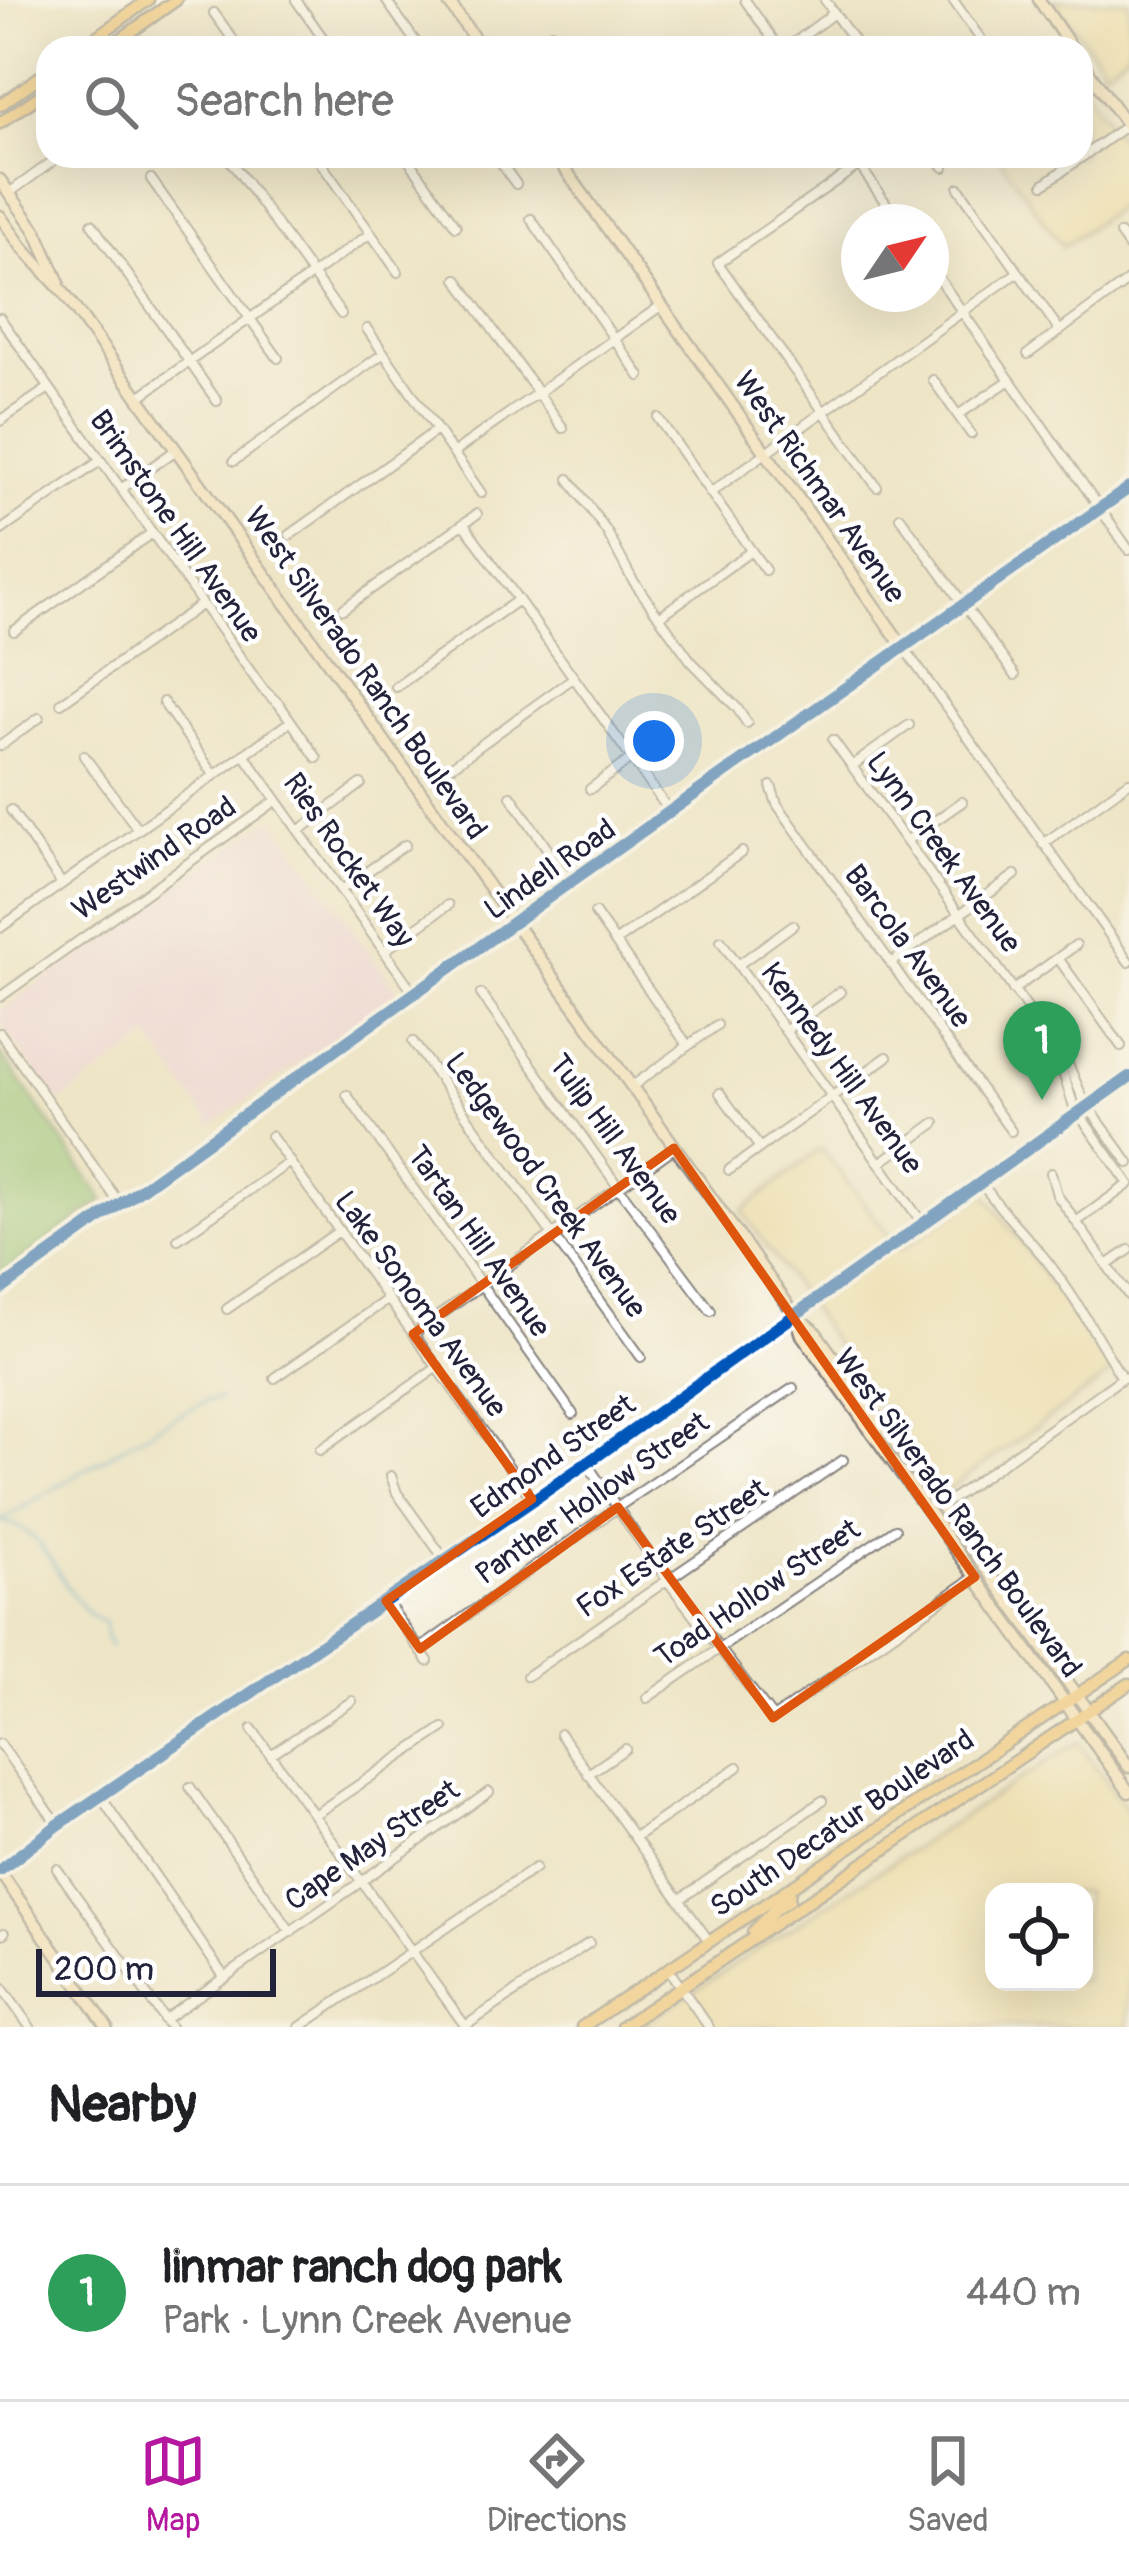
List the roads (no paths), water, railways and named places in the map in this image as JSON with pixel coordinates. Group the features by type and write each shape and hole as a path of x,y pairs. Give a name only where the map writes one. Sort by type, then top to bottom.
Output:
{"main road":[{"path":"98,36 148,0"},
{"path":"125,36 176,0"},
{"path":"0,104 36,79"},
{"path":"0,123 36,98"},
{"name":"South Decatur Boulevard","path":"582,2027 1129,1660"},
{"name":"South Decatur Boulevard","path":"622,2027 1129,1684"},
{"path":"738,1948 789,1900 790,1887"}],"street":[{"path":"296,0 322,36"},
{"path":"386,0 412,36"},
{"path":"447,0 472,36"},
{"path":"745,0 774,36"},
{"path":"825,0 850,36"},
{"path":"953,0 978,36"},
{"path":"1039,0 1064,36"},
{"path":"214,13 230,36"},
{"path":"800,36 834,13"},
{"path":"1093,78 1128,127 1093,151"},
{"path":"9,193 43,168"},
{"path":"236,168 341,314"},
{"path":"324,168 398,272"},
{"path":"415,168 456,226"},
{"path":"505,168 516,184"},
{"name":"West Richmar Avenue","path":"565,168 1129,962"},
{"path":"845,168 718,262 877,487"},
{"path":"862,168 887,204"},
{"path":"1044,184 1068,168"},
{"path":"151,179 278,358"},
{"name":"West Silverado Ranch Boulevard","path":"0,180 36,231 63,292"},
{"path":"958,188 1060,331"},
{"name":"West Silverado Ranch Boulevard","path":"0,216 63,292 674,1148 796,1316 814,1329 1129,1767"},
{"path":"532,219 640,376"},
{"path":"92,224 218,401"},
{"path":"139,397 371,233"},
{"path":"1120,234 1129,247"},
{"path":"710,493 1018,272"},
{"path":"457,279 563,428"},
{"path":"1028,354 1129,280"},
{"path":"949,292 1129,550"},
{"path":"453,453 662,305"},
{"name":"Brimstone Hill Avenue","path":"0,318 262,688 317,758"},
{"path":"367,329 481,493"},
{"path":"235,461 384,353"},
{"path":"933,380 971,434"},
{"path":"958,415 1010,380"},
{"path":"0,422 49,388"},
{"path":"658,418 765,570"},
{"path":"290,535 437,430"},
{"path":"121,489 177,450"},
{"path":"0,531 100,461"},
{"path":"569,479 691,662 747,724"},
{"name":"Lindell Road","path":"0,1289 1129,488"},
{"path":"343,609 477,514"},
{"path":"900,517 1016,675"},
{"path":"464,524 671,813"},
{"path":"14,631 152,533"},
{"path":"659,617 751,551"},
{"path":"395,687 518,600"},
{"path":"61,703 202,604"},
{"path":"452,766 573,678"},
{"path":"163,702 214,776"},
{"path":"0,746 39,718"},
{"path":"0,928 291,721"},
{"path":"852,766 909,725"},
{"name":"Lynn Creek Avenue","path":"833,740 1072,1072 1083,1109 1129,1184"},
{"name":"Ries Rocket Way","path":"244,754 415,994"},
{"path":"84,756 138,830"},
{"path":"590,789 632,758"},
{"path":"1043,844 1129,782"},
{"path":"298,831 361,784"},
{"name":"Barcola Avenue","path":"771,786 777,804 1011,1131"},
{"path":"511,796 570,882"},
{"name":"Westwind Road","path":"0,997 277,800"},
{"path":"906,841 962,802"},
{"path":"11,810 62,884"},
{"path":"340,890 405,845"},
{"path":"615,942 742,852"},
{"path":"891,963 1015,874"},
{"path":"384,951 448,905"},
{"path":"595,913 688,1046"},
{"path":"738,964 793,925"},
{"name":"Kennedy Hill Avenue","path":"721,941 923,1224"},
{"path":"1013,991 1076,946"},
{"path":"1058,958 1121,1046"},
{"path":"785,1031 840,992"},
{"name":"Tulip Hill Avenue","path":"481,994 711,1311"},
{"path":"631,1087 717,1025"},
{"path":"0,1033 121,1205"},
{"name":"Ledgewood Creek Avenue","path":"412,1042 641,1358"},
{"path":"730,1170 887,1058"},
{"name":"Edmond Street","path":"0,1871 58,1825 587,1463 1129,1077"},
{"path":"720,1093 760,1148"},
{"name":"Tartan Hill Avenue","path":"346,1095 574,1414"},
{"name":"Lynn Creek Avenue","path":"1083,1109 1129,1163"},
{"path":"880,1163 935,1124"},
{"name":"Lake Sonoma Avenue","path":"271,1136 532,1499"},
{"path":"413,1334 674,1148"},
{"path":"178,1239 290,1162"},
{"path":"1051,1173 1057,1195 1129,1296"},
{"path":"943,1506 1125,1377 1046,1259 980,1182"},
{"path":"1076,1222 1129,1184"},
{"path":"227,1310 339,1231"},
{"path":"1107,1265 1129,1250"},
{"path":"275,1378 388,1298"},
{"name":"West Silverado Ranch Boulevard","path":"796,1316 802,1335 1129,1792"},
{"path":"320,1450 438,1367"},
{"name":"Panther Hollow Street","path":"420,1649 794,1388"},
{"name":"Fox Estate Street","path":"527,1676 843,1460"},
{"path":"587,1463 667,1580 773,1718 975,1577"},
{"path":"391,1476 397,1493 445,1560"},
{"name":"Toad Hollow Street","path":"647,1698 895,1529"},
{"path":"386,1601 428,1661"},
{"path":"271,1754 352,1701"},
{"path":"314,1815 443,1728"},
{"path":"252,1729 465,2027 589,1943"},
{"path":"560,1734 709,1941"},
{"path":"0,1744 58,1825"},
{"path":"588,1774 625,1749"},
{"path":"635,1837 738,1767"},
{"path":"190,1787 291,1932"},
{"name":"Cape May Street","path":"167,2023 489,1792"},
{"path":"101,1797 225,1978"},
{"path":"679,1900 822,1801"},
{"path":"300,2027 535,1868"},
{"path":"57,1869 167,2023"},
{"path":"0,1871 107,2027"},
{"path":"668,1969 709,2027"},
{"path":"0,1985 28,2027"}],"waterway":[{"path":"0,1521 160,1425 220,1398"},
{"path":"3,1521 19,1527 42,1547 77,1601 105,1623 111,1647"}],"place":[{"name":"linmar ranch dog park","path":"1042,1100"}]}
